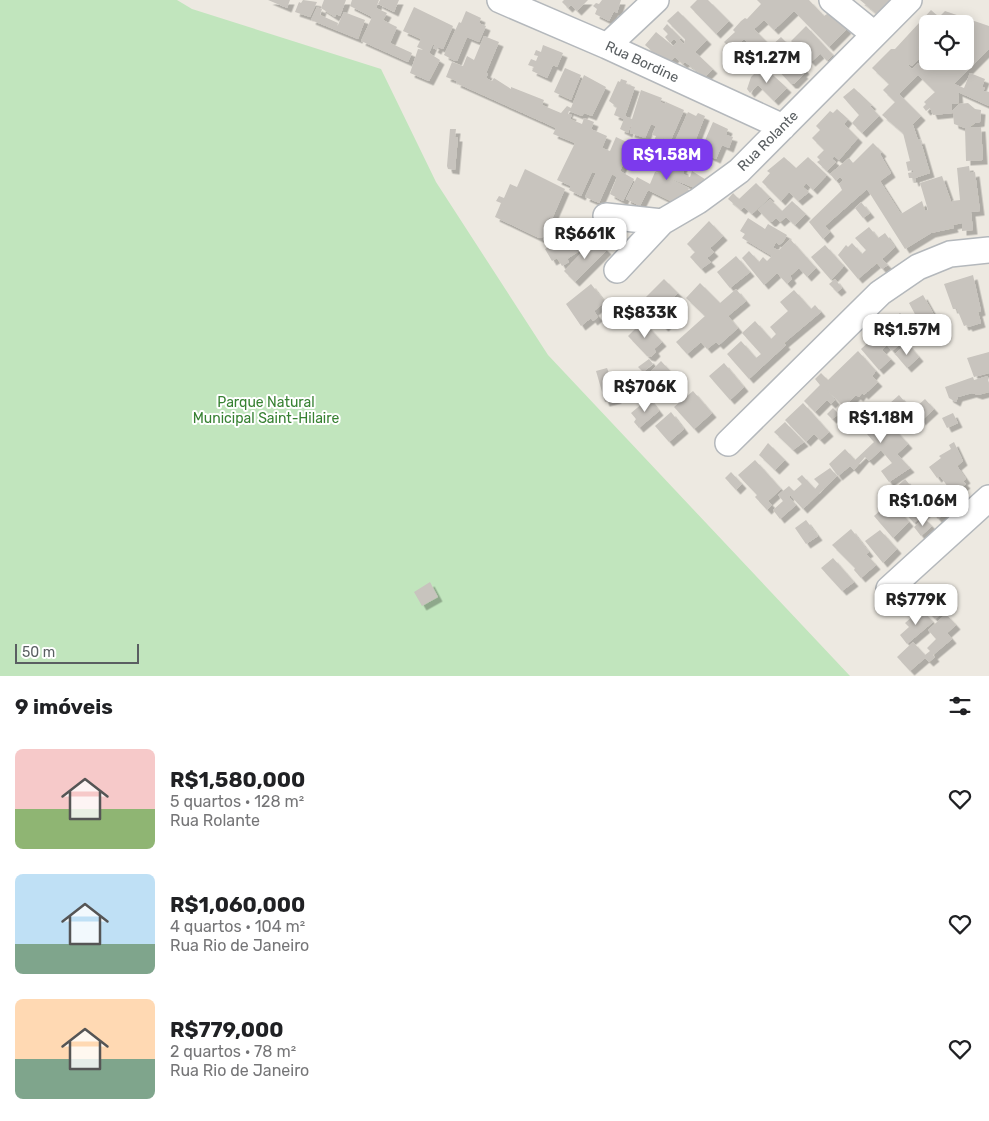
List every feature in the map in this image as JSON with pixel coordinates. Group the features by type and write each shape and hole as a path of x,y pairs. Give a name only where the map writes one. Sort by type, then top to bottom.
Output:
{"street":[{"name":"Rua Bordine","path":"500,0 607,46 783,127"},
{"path":"607,46 656,0"},
{"path":"832,0 874,34"},
{"name":"Rua Rolante","path":"617,270 662,222 698,201 739,171 909,0"},
{"path":"606,216 662,222"},
{"path":"728,443 880,293 918,267 950,254 989,250"},
{"path":"889,589 989,498"}],"green space":[{"name":"Parque Natural Municipal Saint-Hilaire","path":"0,0 177,0 192,9 381,69 436,182 548,355 850,676 0,676"}],"building":[{"path":"268,0 290,0 287,8"},
{"path":"303,0 317,2 310,17 295,12 299,2 301,3"},
{"path":"324,0 346,0 340,16 336,14 335,17 321,8"},
{"path":"352,0 379,0 376,8 387,13 383,20 397,27 390,43 412,53 408,62 361,41 372,17 350,6"},
{"path":"380,0 399,0 394,12 378,4"},
{"path":"564,0 588,0 577,11 571,5 568,8 562,2"},
{"path":"602,0 621,0 617,13 614,11 609,21 595,14 597,9 593,6 596,3 599,4"},
{"path":"697,0 708,0 729,21 716,34 690,7"},
{"path":"757,0 809,0 824,16 830,12 847,29 829,47 794,11 774,30 764,20 754,29 771,46 781,37 791,47 787,51 805,70 802,73 804,74 794,84 791,84 765,56 763,58 744,39 732,50 724,42 735,32 733,30 741,21 745,18 747,19 761,4"},
{"path":"860,0 891,0 877,14"},
{"path":"317,7 322,9 320,15 338,23 337,27 344,12 365,20 358,39 311,20"},
{"path":"414,7 453,26 443,49 438,47 437,50 433,48 435,45 433,44 429,53 440,60 429,81 410,73 418,49 424,50 417,47 421,39 403,31"},
{"path":"931,10 937,15 926,15"},
{"path":"466,11 481,18 479,23 486,26 479,42 467,37 457,61 455,61 444,55"},
{"path":"678,11 707,40 695,52 713,69 705,77 675,57 669,63 650,55 653,52 645,45 656,32 673,46 677,42 674,39 670,43 665,37 668,34 663,29 667,24 681,38 679,39 684,44 685,39 667,21"},
{"path":"945,11 957,15 941,15"},
{"path":"974,21 989,26 989,49 974,64"},
{"path":"919,23 919,59 912,66 908,65 912,69 918,63 919,70 968,70 954,84 964,88 970,73 985,79 982,87 985,88 983,91 989,92 989,106 958,92 959,103 952,104 952,111 959,104 968,103 975,109 981,110 980,122 968,128 981,127 983,160 966,161 965,128 954,124 953,113 933,115 930,108 926,111 923,107 926,104 924,102 935,92 918,75 899,94 921,116 912,125 918,140 920,139 930,173 915,178 916,181 914,182 913,178 909,178 908,173 913,172 913,170 908,171 906,162 910,161 903,133 882,115 895,102 883,90 889,84 872,68 891,49 895,49"},
{"path":"806,26 833,55 827,61 819,52 820,54 811,62 791,41"},
{"path":"484,36 499,42 486,73 488,74 486,78 492,81 494,78 511,89 511,87 544,100 542,105 561,113 567,106 571,108 584,75 606,87 592,116 584,113 582,116 569,111 568,114 572,115 570,119 582,124 584,118 594,122 591,129 607,136 602,148 610,151 616,137 631,144 633,140 642,144 635,162 626,158 620,171 634,179 623,201 610,194 617,177 612,174 599,203 585,197 596,173 592,172 581,196 569,190 571,186 557,180 575,143 553,134 556,128 446,77 452,62 463,66 467,56 474,60"},
{"path":"543,45 563,53 557,67 553,65 547,78 532,71 534,67 528,65 531,59 536,61 538,56 534,55 536,50 541,52"},
{"path":"764,67 787,88 774,101 758,85 750,93 747,89 751,77 757,71 762,77 764,74 760,70"},
{"path":"565,68 581,75 571,100 554,92"},
{"path":"621,79 627,81 626,84 635,87 625,116 632,119 641,90 662,98 660,102 665,104 666,102 684,110 671,140 663,138 659,146 653,143 656,136 652,135 656,126 651,124 645,138 630,133 632,122 628,133 620,129 624,119 614,115 617,107 609,101 618,81 620,82"},
{"path":"854,88 872,105 870,106 879,116 862,133 852,123 859,115 843,97"},
{"path":"837,109 848,119 844,124 858,138 839,160 834,156 832,159 836,162 827,171 817,162 820,160 817,157 824,150 812,138 820,130 816,126 830,111 833,113"},
{"path":"688,112 696,116 698,113 705,116 692,149 675,141"},
{"path":"713,122 728,129 726,135 733,137 729,148 722,145 716,159 700,152"},
{"path":"450,129 456,129 455,137 458,137 455,170 448,169 447,166"},
{"path":"873,143 882,152 880,154 891,173 880,181 901,214 922,201 925,211 928,210 920,183 942,176 953,207 952,201 960,200 957,168 969,166 970,173 975,172 980,211 971,212 973,230 962,231 962,223 953,225 954,228 931,233 905,249 867,189 825,226 830,232 823,239 809,222 842,190 839,184 843,180 840,177 836,181 830,174 849,158 853,163"},
{"path":"678,149 687,156 682,169 684,170 683,174 690,177 692,171 708,181 700,190 664,176 689,188 681,206 648,190 640,206 626,199 637,177 650,184 655,172 659,173 653,170 657,158 668,163 674,150 677,151"},
{"path":"784,157 796,168 808,157 827,175 813,190 806,183 803,187 809,192 798,201 789,192 781,201 762,182 770,173 767,171"},
{"path":"525,169 565,189 552,219 549,217 543,229 576,223 574,231 565,233 567,239 548,243 547,236 539,238 495,217 501,203 496,201 499,196 504,198 510,184 517,187"},
{"path":"756,183 770,197 752,214 744,207 741,210 728,199 733,193 739,199"},
{"path":"770,199 782,211 792,201 806,214 795,225 786,217 780,222 776,218 770,222 758,210"},
{"path":"861,202 870,213 863,218 855,208"},
{"path":"748,218 765,229 768,224 787,235 783,242 779,245 776,242 773,248 779,250 790,239 816,268 807,277 799,268 790,276 792,279 787,284 777,273 764,285 742,258 749,251 759,262 763,257 767,261 772,256 742,238 745,234 740,231"},
{"path":"709,221 723,236 710,248 714,252 707,258 711,262 701,269 690,257 695,252 687,244"},
{"path":"869,227 878,238 885,233 895,247 882,259 888,265 882,269 877,263 858,279 838,255 846,245 848,247 852,243 862,254 866,250 855,238"},
{"path":"578,232 587,246 567,259 569,262 562,266 557,258 552,261 545,249 557,242 558,244"},
{"path":"595,239 607,250 575,282 564,271"},
{"path":"825,245 844,266 831,280 811,257"},
{"path":"736,256 750,272 730,288 717,272"},
{"path":"973,275 981,311 978,312 981,323 968,327 967,325 964,326 957,309 953,309 944,284"},
{"path":"664,279 678,293 671,300 681,310 664,327 640,303"},
{"path":"835,279 842,288 837,292 829,284"},
{"path":"700,283 720,303 736,289 746,301 728,316 738,328 719,345 716,342 707,349 701,342 687,354 676,342 705,316 686,298"},
{"path":"591,284 605,302 594,311 598,317 593,321 591,318 581,326 566,304"},
{"path":"794,290 811,309 815,305 821,312 784,343 786,345 749,379 727,354 741,341 756,358 761,354 742,333 755,321 771,339 776,334 770,327 788,311 780,302"},
{"path":"923,295 941,327 925,337 914,319 917,318 909,303"},
{"path":"900,313 913,327 911,329 916,334 909,340 907,338 892,351 887,345 882,350 891,359 879,370 861,349"},
{"path":"643,321 662,342 654,349 656,352 651,357 647,356 628,336"},
{"path":"907,343 919,357 907,368 895,354"},
{"path":"858,351 876,371 872,376 878,382 864,395 862,393 859,397 856,395 844,407 827,390 835,400 831,404 827,400 815,412 804,401 820,385 815,379 821,373 828,380"},
{"path":"989,352 989,373 974,377 967,358"},
{"path":"649,359 653,364 643,372 638,367"},
{"path":"661,361 672,373 659,385 648,374"},
{"path":"724,363 744,387 730,400 709,376"},
{"path":"607,368 609,373 612,372 615,379 612,380 617,399 605,402 596,371"},
{"path":"988,376 989,392 978,395 972,393 958,397 956,402 949,398 945,387 973,377 974,380"},
{"path":"693,391 712,413 694,429 674,407"},
{"path":"899,395 910,408 891,425 908,444 897,454 910,468 889,482 881,471 892,463 881,450 869,461 865,457 854,470 850,466 838,476 829,464 845,449 855,460 874,442 867,434 885,417 880,412"},
{"path":"649,398 659,411 639,428 634,422 636,419 631,413"},
{"path":"925,399 934,409 921,421 919,418 912,425 905,417"},
{"path":"803,403 829,432 820,440 814,434 806,442 785,420"},
{"path":"833,408 839,414 832,419 827,414"},
{"path":"853,410 860,418 855,422 848,414"},
{"path":"671,412 684,429 669,442 655,426"},
{"path":"953,413 958,423 947,428 942,418"},
{"path":"785,422 804,442 793,450 774,432"},
{"path":"954,442 963,461 957,466 966,479 963,481 966,484 953,494 940,476 937,478 929,467 941,458 939,456 951,449 949,445"},
{"path":"768,443 785,460 775,470 759,455"},
{"path":"755,460 781,489 768,501 772,505 767,510 755,497 757,495 738,475"},
{"path":"830,468 837,476 803,509 790,495 789,497 796,505 780,519 773,510 783,501 778,495 789,486 794,491 802,484 797,479 802,475 815,489 819,484 814,479"},
{"path":"731,472 742,484 736,490 725,478"},
{"path":"905,479 930,509 914,523 889,494"},
{"path":"891,501 909,522 893,538 874,516"},
{"path":"936,502 945,513 938,519 929,508"},
{"path":"924,518 932,526 921,536 914,527"},
{"path":"806,520 818,536 806,544 795,528"},
{"path":"851,529 869,552 866,554 876,565 861,578 854,570 855,568 832,545"},
{"path":"880,530 897,549 883,563 865,541"},
{"path":"833,558 854,582 842,591 821,568"},
{"path":"430,582 438,597 422,606 414,592"},
{"path":"933,590 949,607 935,619 919,602"},
{"path":"921,609 933,622 907,644 900,635 909,627 905,623"},
{"path":"946,614 956,625 947,633 952,639 933,655 935,657 929,662 925,658 910,671 897,657 913,642 925,655 930,651 927,648 936,639 928,630"}]}
